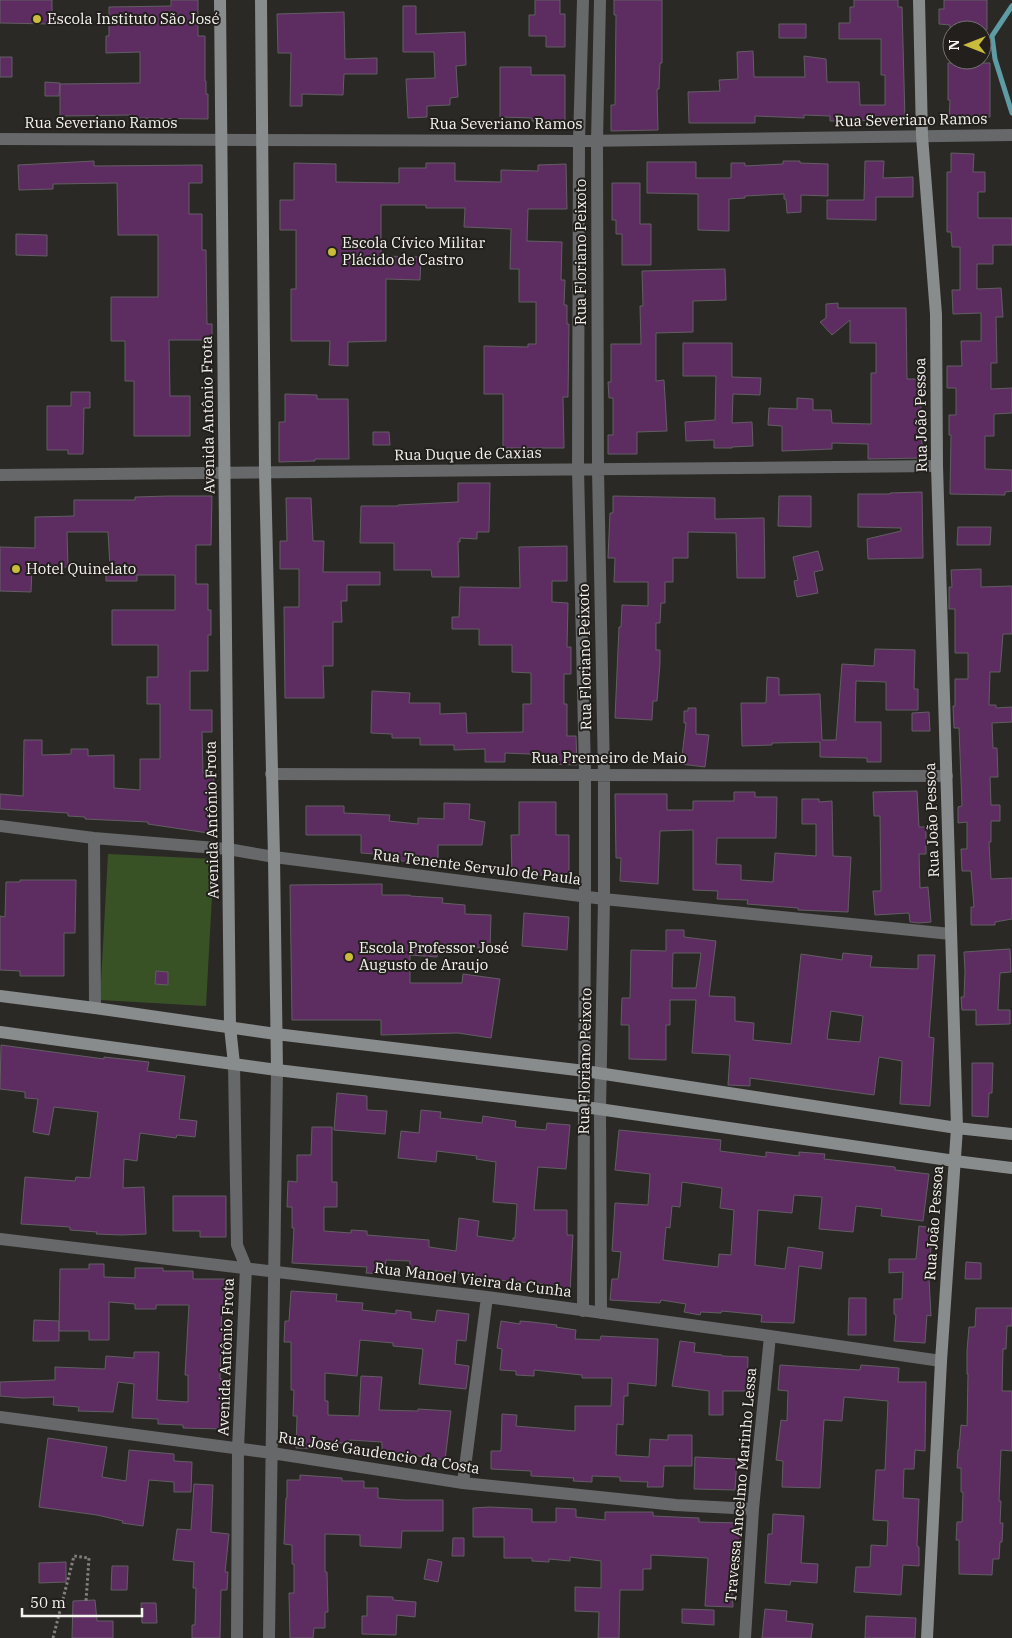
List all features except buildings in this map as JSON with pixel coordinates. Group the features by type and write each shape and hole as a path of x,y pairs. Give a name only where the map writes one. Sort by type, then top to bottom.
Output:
{"street":[{"name":"Avenida Antônio Frota","path":"220,0 230,1027 234,1064 237,1245 246,1267 238,1449 237,1638"},
{"path":"261,0 265,472 276,1034 270,1638"},
{"name":"Rua Floriano Peixoto","path":"583,0 579,141 578,469 585,897 583,1311"},
{"name":"Rua Floriano Peixoto","path":"600,0 597,141 598,470 604,774 602,1074 600,1110 601,1313"},
{"name":"Rua João Pessoa","path":"919,0 922,136 936,314 937,466 957,1128 941,1361 927,1638"},
{"name":"Rua Severiano Ramos","path":"0,139 597,141 1012,135"},
{"name":"Rua Duque de Caxias","path":"0,475 937,466"},
{"name":"Rua Premeiro de Maio","path":"271,774 947,776"},
{"name":"Rua Tenente Servulo de Paula","path":"0,826 94,838 228,849 274,857 585,897 952,934"},
{"path":"94,838 95,1008"},
{"path":"0,996 276,1034 585,1071 957,1128 1012,1134"},
{"path":"0,1032 276,1070 585,1107 1012,1168"},
{"name":"Rua Manoel Vieira da Cunha","path":"0,1239 487,1297 941,1361"},
{"path":"463,1483 487,1297"},
{"name":"Travessa Ancelmo Marinho Lessa","path":"745,1638 754,1509 770,1336"},
{"name":"Rua José Gaudencio da Costa","path":"0,1417 272,1453 463,1483 676,1505 754,1509"}],"path":[{"path":"52,1638 74,1556 89,1558 86,1601"}],"green space":[{"path":"108,854 214,859 206,1006 100,1000"}],"waterway":[{"path":"1012,6 992,36 995,59 1012,113"}],"place":[{"name":"Escola Instituto São José","path":"37,19"},
{"name":"Escola Cívico Militar Plácido de Castro","path":"332,252"},
{"name":"Hotel Quinelato","path":"16,569"},
{"name":"Escola Professor José Augusto de Araujo","path":"349,957"}]}
